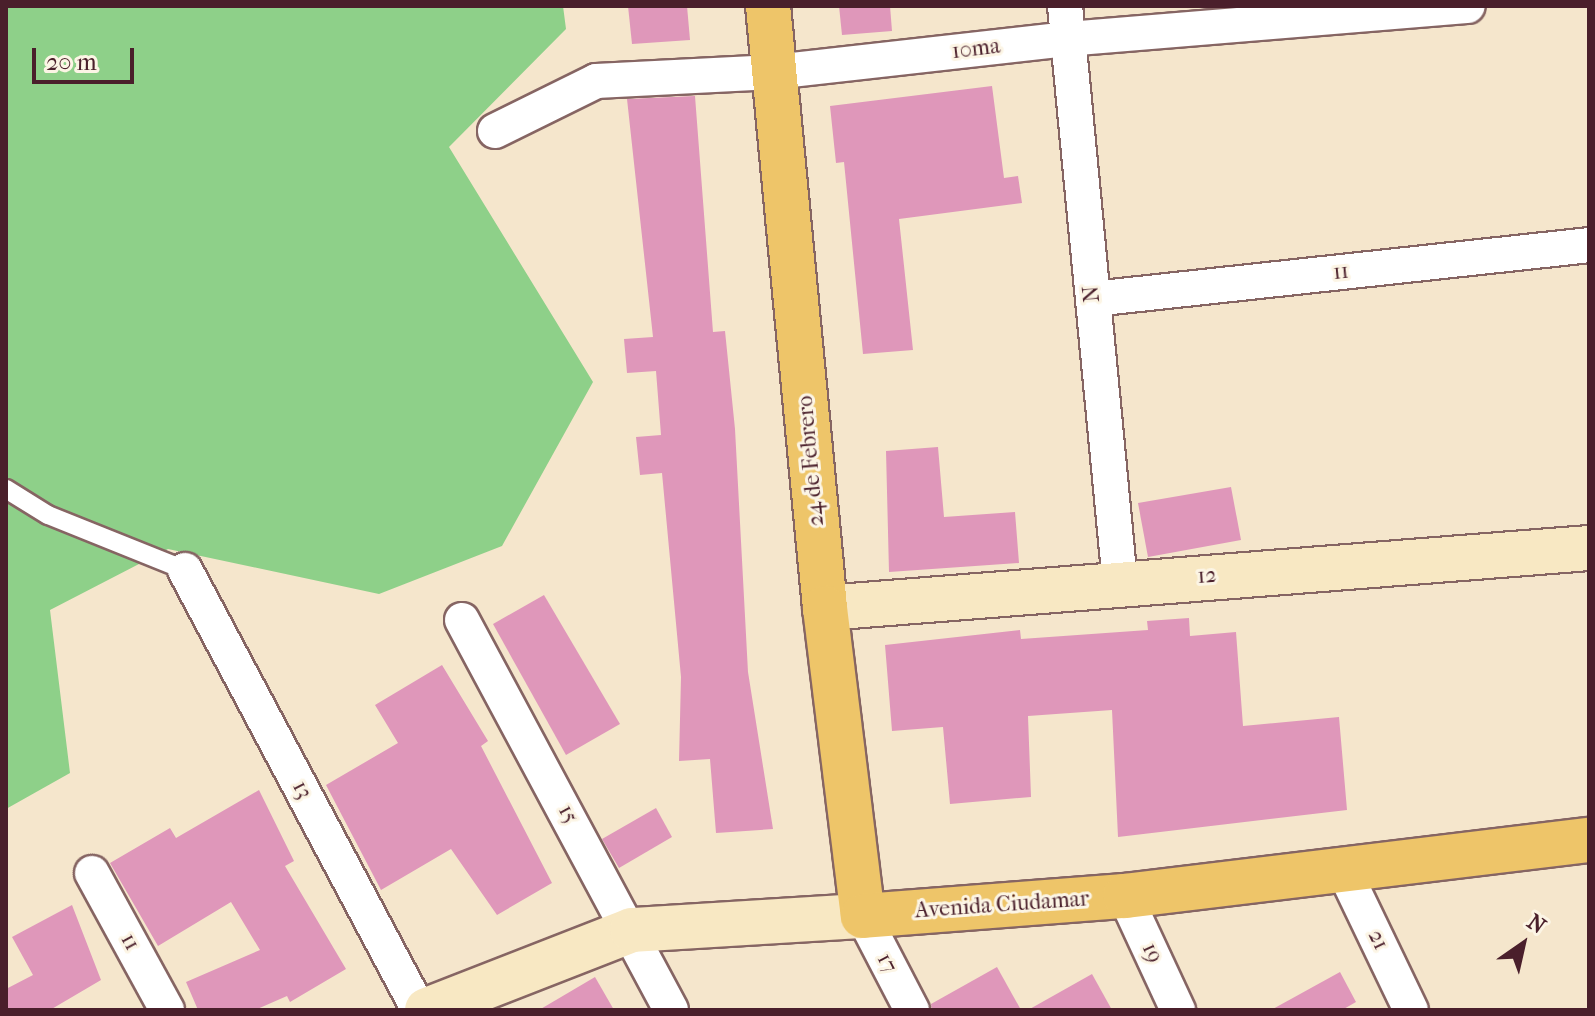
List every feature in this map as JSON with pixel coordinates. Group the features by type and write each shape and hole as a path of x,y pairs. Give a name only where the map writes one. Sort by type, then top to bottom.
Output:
{"main road":[{"name":"24 de Febrero","path":"768,6 825,608 863,916"},
{"name":"12","path":"825,608 1589,548"},
{"name":"Avenida Ciudamar","path":"427,1010 632,930 1125,896 1589,840"}],"street":[{"name":"10ma","path":"495,131 596,81 774,72 1066,22 1468,6"},
{"name":"N","path":"1066,22 1120,583"},
{"name":"11","path":"1093,299 1589,245"},
{"name":"13","path":"185,570 419,1010"},
{"name":"15","path":"462,620 632,930 671,1010"},
{"name":"21","path":"1344,871 1411,1010"},
{"name":"11","path":"92,873 167,1010"},
{"name":"19","path":"1125,896 1178,1010"},
{"name":"17","path":"863,916 912,1010"}],"lane":[{"path":"6,489 48,515 185,570"}],"green space":[{"path":"6,6 563,6 566,29 449,147 593,382 502,546 379,594 168,549 50,610 70,773 6,809"}],"building":[{"path":"628,6 687,6 690,40 632,44"},
{"path":"839,6 890,6 892,31 842,35"},
{"path":"992,86 1004,178 1018,176 1022,203 899,219 913,350 863,354 844,162 836,163 830,106"},
{"path":"695,96 713,332 725,331 735,429 748,672 773,829 716,833 710,759 679,761 681,677 662,473 640,475 636,437 661,435 656,371 627,373 624,339 653,337 627,99"},
{"path":"938,447 944,517 1015,512 1019,563 889,572 886,451"},
{"path":"1231,487 1241,540 1148,557 1138,503"},
{"path":"544,595 620,724 566,755 493,624"},
{"path":"1189,618 1190,636 1236,632 1243,726 1339,717 1347,810 1118,837 1112,710 1028,716 1031,797 950,804 943,727 892,731 885,645 1020,630 1021,639 1148,630 1147,621"},
{"path":"442,665 488,741 481,746 552,883 497,915 451,849 381,890 326,785 398,743 375,705"},
{"path":"259,790 294,861 285,866 346,969 290,1002 287,996 255,1010 198,1010 186,982 260,950 231,902 158,946 110,863 170,828 176,838"},
{"path":"656,808 672,837 619,868 602,839"},
{"path":"72,905 101,980 50,1010 6,1010 6,989 33,975 12,937"},
{"path":"997,967 1021,1010 932,1010 931,1004"},
{"path":"1340,972 1356,1002 1342,1010 1271,1010"},
{"path":"1092,974 1112,1010 1028,1010"},
{"path":"595,977 614,1010 539,1010"}]}
